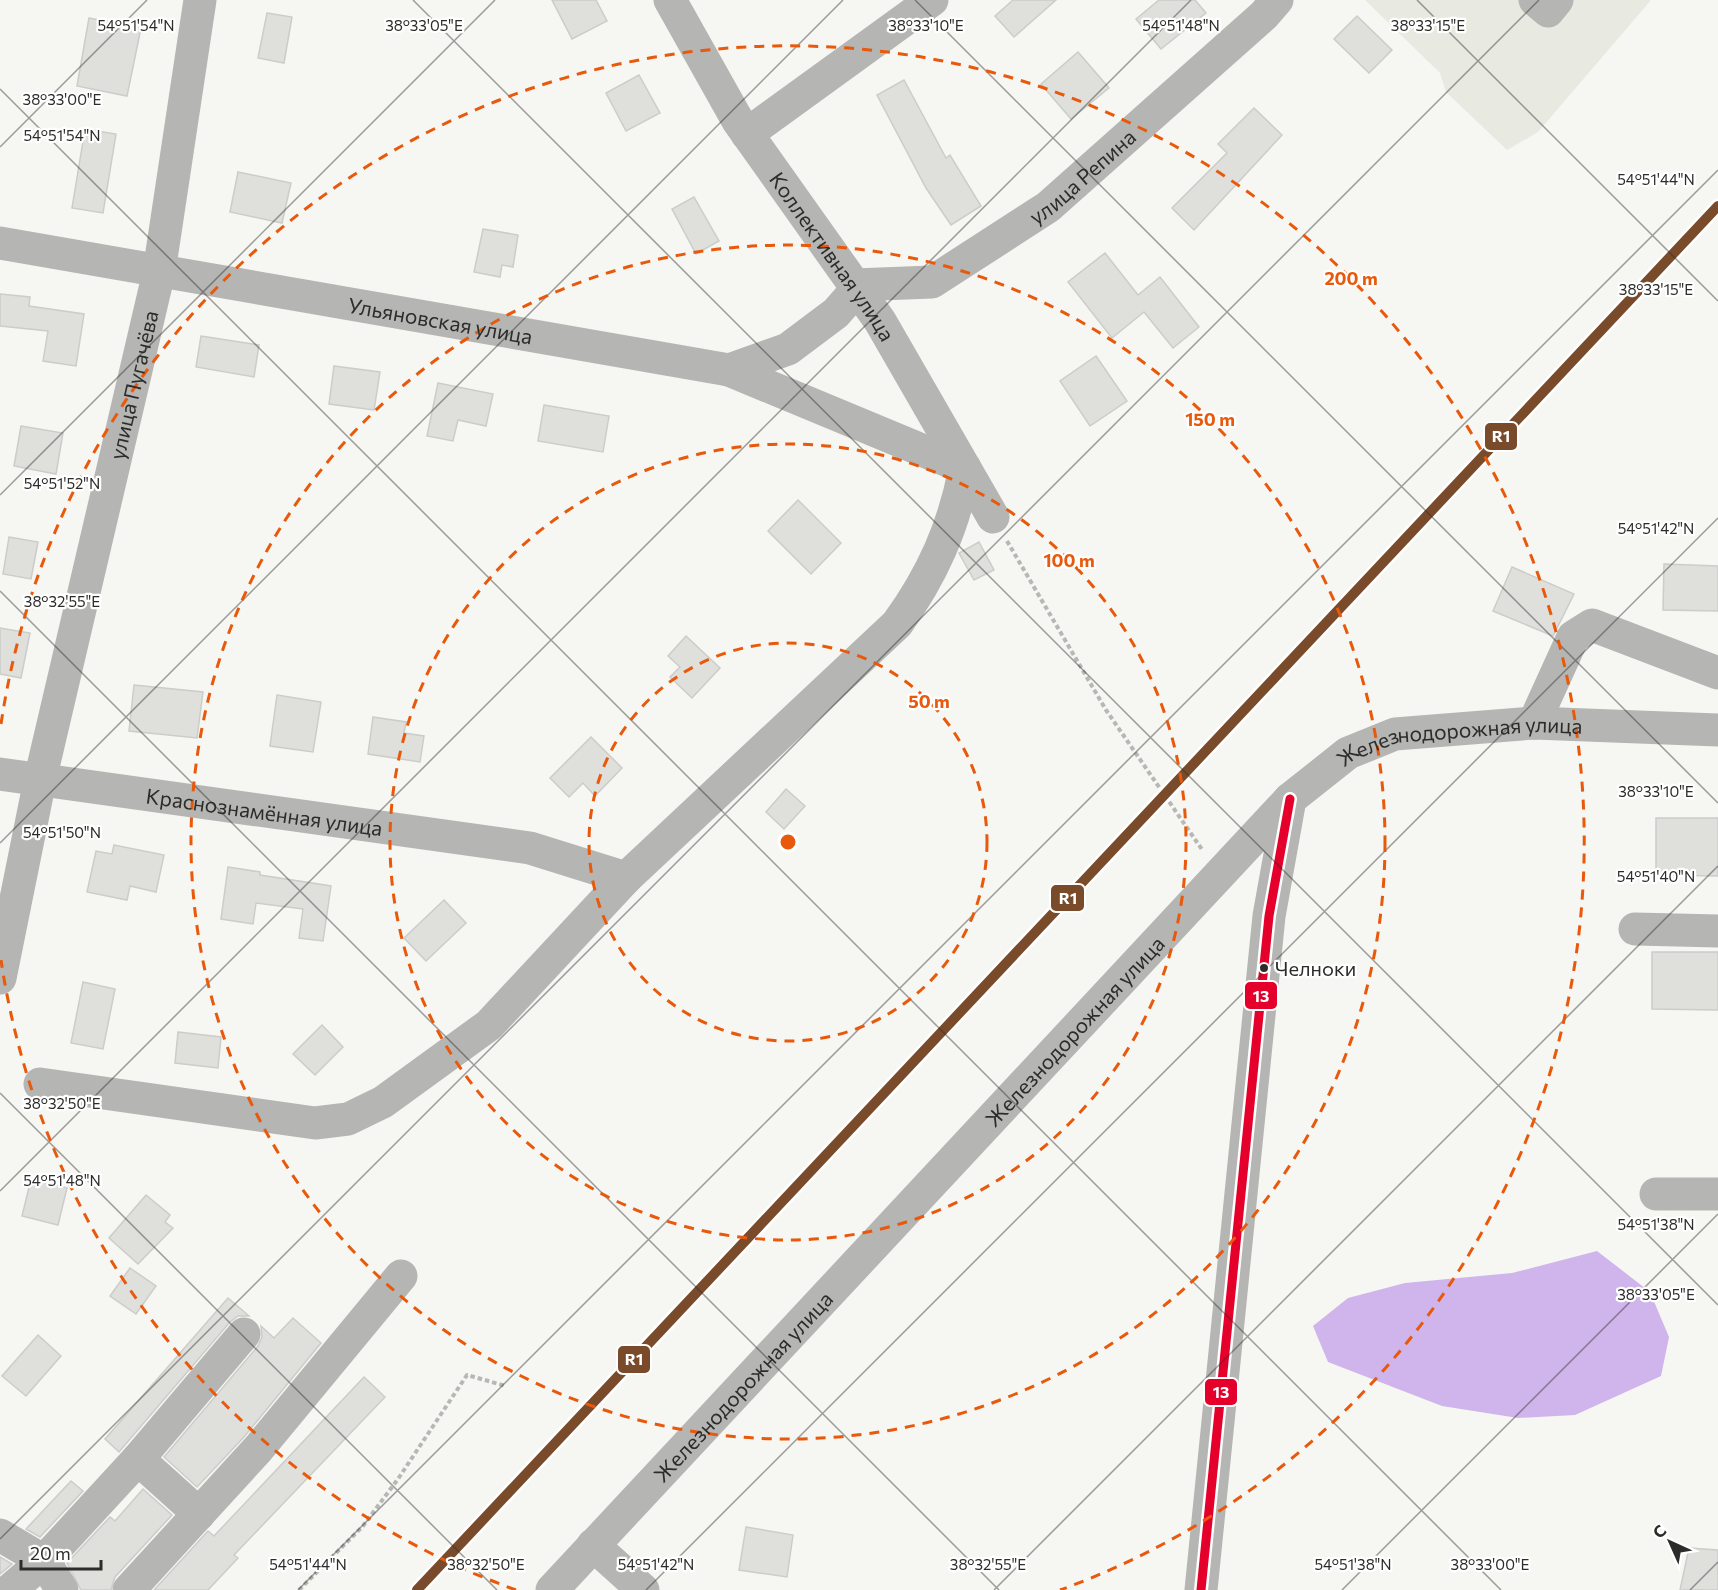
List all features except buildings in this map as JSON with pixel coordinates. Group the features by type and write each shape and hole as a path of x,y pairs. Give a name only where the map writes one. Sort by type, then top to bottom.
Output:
{"street":[{"name":"улица Пугачёва","path":"0,978 40,780 159,272 200,0"},
{"name":"Коллективная улица","path":"670,0 747,134 880,321 993,517"},
{"path":"747,134 932,0"},
{"name":"улица Репина","path":"856,287 932,282 1048,207 1264,15 1277,0"},
{"path":"1535,0 1548,11 1557,0"},
{"name":"Ульяновская улица","path":"0,243 729,370 788,349 836,313 856,287"},
{"path":"40,1084 315,1123 348,1119 383,1102 489,1025 626,878 897,624 920,593 957,512 965,468 729,370"},
{"path":"1534,723 1573,638 1592,625 1718,673"},
{"name":"Железнодорожная улица","path":"552,1590 1290,799 1348,753 1395,734 1534,723 1718,730"},
{"name":"Краснознамённая улица","path":"0,774 530,848 626,878"},
{"path":"1201,1590 1269,916 1290,799"},
{"path":"1635,929 1718,931"},
{"path":"1656,1194 1718,1194"},
{"path":"129,1590 258,1449 401,1276"},
{"path":"10,1590 44,1561 138,1459 244,1334"},
{"path":"138,1459 199,1514"},
{"path":"0,1535 44,1561 62,1590"},
{"path":"593,1545 643,1590"}],"path":[{"path":"993,517 1106,710 1202,849 1205,857"},
{"path":"299,1590 363,1526 467,1375 506,1386"}],"shaded area":[{"path":"1365,0 1651,0 1538,132 1507,150 1446,92 1440,73"},
{"path":"1597,1251 1650,1292 1669,1337 1661,1376 1575,1415 1518,1418 1442,1406 1328,1362 1313,1326 1348,1298 1405,1283 1512,1273"}],"transit line":[{"name":"R1","path":"417,1590 1718,206"},
{"name":"13","path":"1201,1590 1269,916 1290,799"}],"place":[{"name":"Челноки","path":"1264,968"}]}
